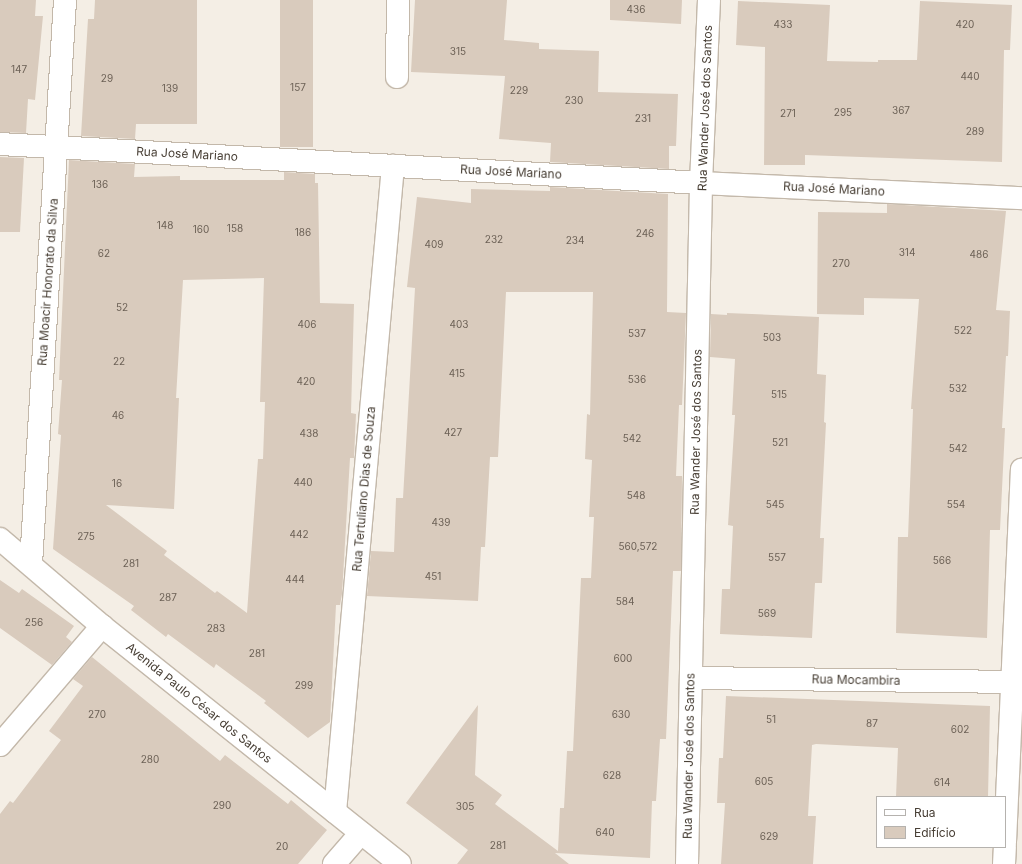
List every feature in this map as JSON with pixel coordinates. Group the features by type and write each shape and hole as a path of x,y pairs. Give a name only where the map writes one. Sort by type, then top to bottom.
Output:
{"street":[{"name":"Rua Moacir Honorato da Silva","path":"31,564 65,0"},
{"path":"397,77 398,0"},
{"name":"Rua Wander José dos Santos","path":"687,864 701,183 709,0"},
{"name":"Rua José Mariano","path":"0,144 701,183 1022,198"},
{"name":"Rua Tertuliano Dias de Souza","path":"336,812 393,166"},
{"path":"1006,829 1017,682 1022,469"},
{"name":"Avenida Paulo César dos Santos","path":"0,539 102,626 400,864"},
{"path":"0,745 102,626"},
{"name":"Rua Mocambira","path":"691,678 1017,682"},
{"path":"334,864 361,833"},
{"path":"1004,864 1005,848"}],"building":[{"path":"0,0 36,0 35,16 43,16 35,100 28,99 26,133 0,132"},
{"path":"95,0 197,0 197,124 136,124 135,139 81,136 88,19 94,19"},
{"path":"280,0 313,0 313,147 280,147"},
{"path":"415,0 507,0 504,40 539,43 539,49 599,51 598,92 678,94 676,146 669,146 669,169 550,162 551,143 499,139 505,76 411,72"},
{"path":"610,0 682,0 681,24 610,20"},
{"path":"738,1 830,5 827,61 878,62 878,60 917,60 920,1 1012,5 1010,50 1004,50 1002,162 805,155 805,165 764,165 765,47 736,45"},
{"path":"0,157 24,158 20,232 0,232"},
{"path":"69,160 135,164 134,177 180,176 180,180 284,180 284,172 315,174 315,183 318,183 320,303 354,304 351,413 356,414 354,458 350,458 342,594 340,605 336,605 330,722 308,738 264,703 266,701 216,664 214,668 168,634 166,637 131,610 134,606 53,549 61,435 58,434 62,380 59,380","holes":["264,278 260,402 265,402 263,459 258,459 247,613 217,591 215,593 164,555 167,551 106,505 174,509 179,398 176,398 183,280"]},
{"path":"550,187 668,194 667,312 686,313 682,405 679,405 676,476 682,476 681,571 673,571 666,739 660,739 656,801 652,801 650,858 555,853 569,864 457,864 468,850 406,803 478,705 475,775 502,795 495,804 558,851 560,808 564,808 567,751 573,751 581,578 591,578 594,517 589,517 592,460 585,459 587,414 590,415 593,292 506,292 498,457 490,457 485,547 481,547 478,601 367,596 371,551 394,552 396,498 403,498 415,288 407,287 417,197 471,203 471,189 550,191"},
{"path":"887,204 1006,211 996,310 1010,311 1002,428 1005,428 1000,530 990,530 987,638 896,633 898,537 908,537 913,409 911,409 919,299 864,298 864,315 817,314 818,212 887,213"},
{"path":"727,313 819,317 817,374 826,375 824,422 826,423 820,538 824,538 822,583 815,583 812,638 720,634 722,589 730,589 733,526 728,525 735,415 732,415 735,359 710,357 711,314 727,315"},
{"path":"0,580 19,593 22,589 74,626 66,637 72,642 52,665 0,628"},
{"path":"92,657 220,761 225,755 288,804 291,800 327,830 298,864 0,864 0,814 10,801 13,803 61,740 49,731 83,686 73,679"},
{"path":"726,696 990,706 988,796 896,796 898,748 812,745 808,816 816,816 813,864 721,864 725,803 717,803 719,758 723,758"}]}
